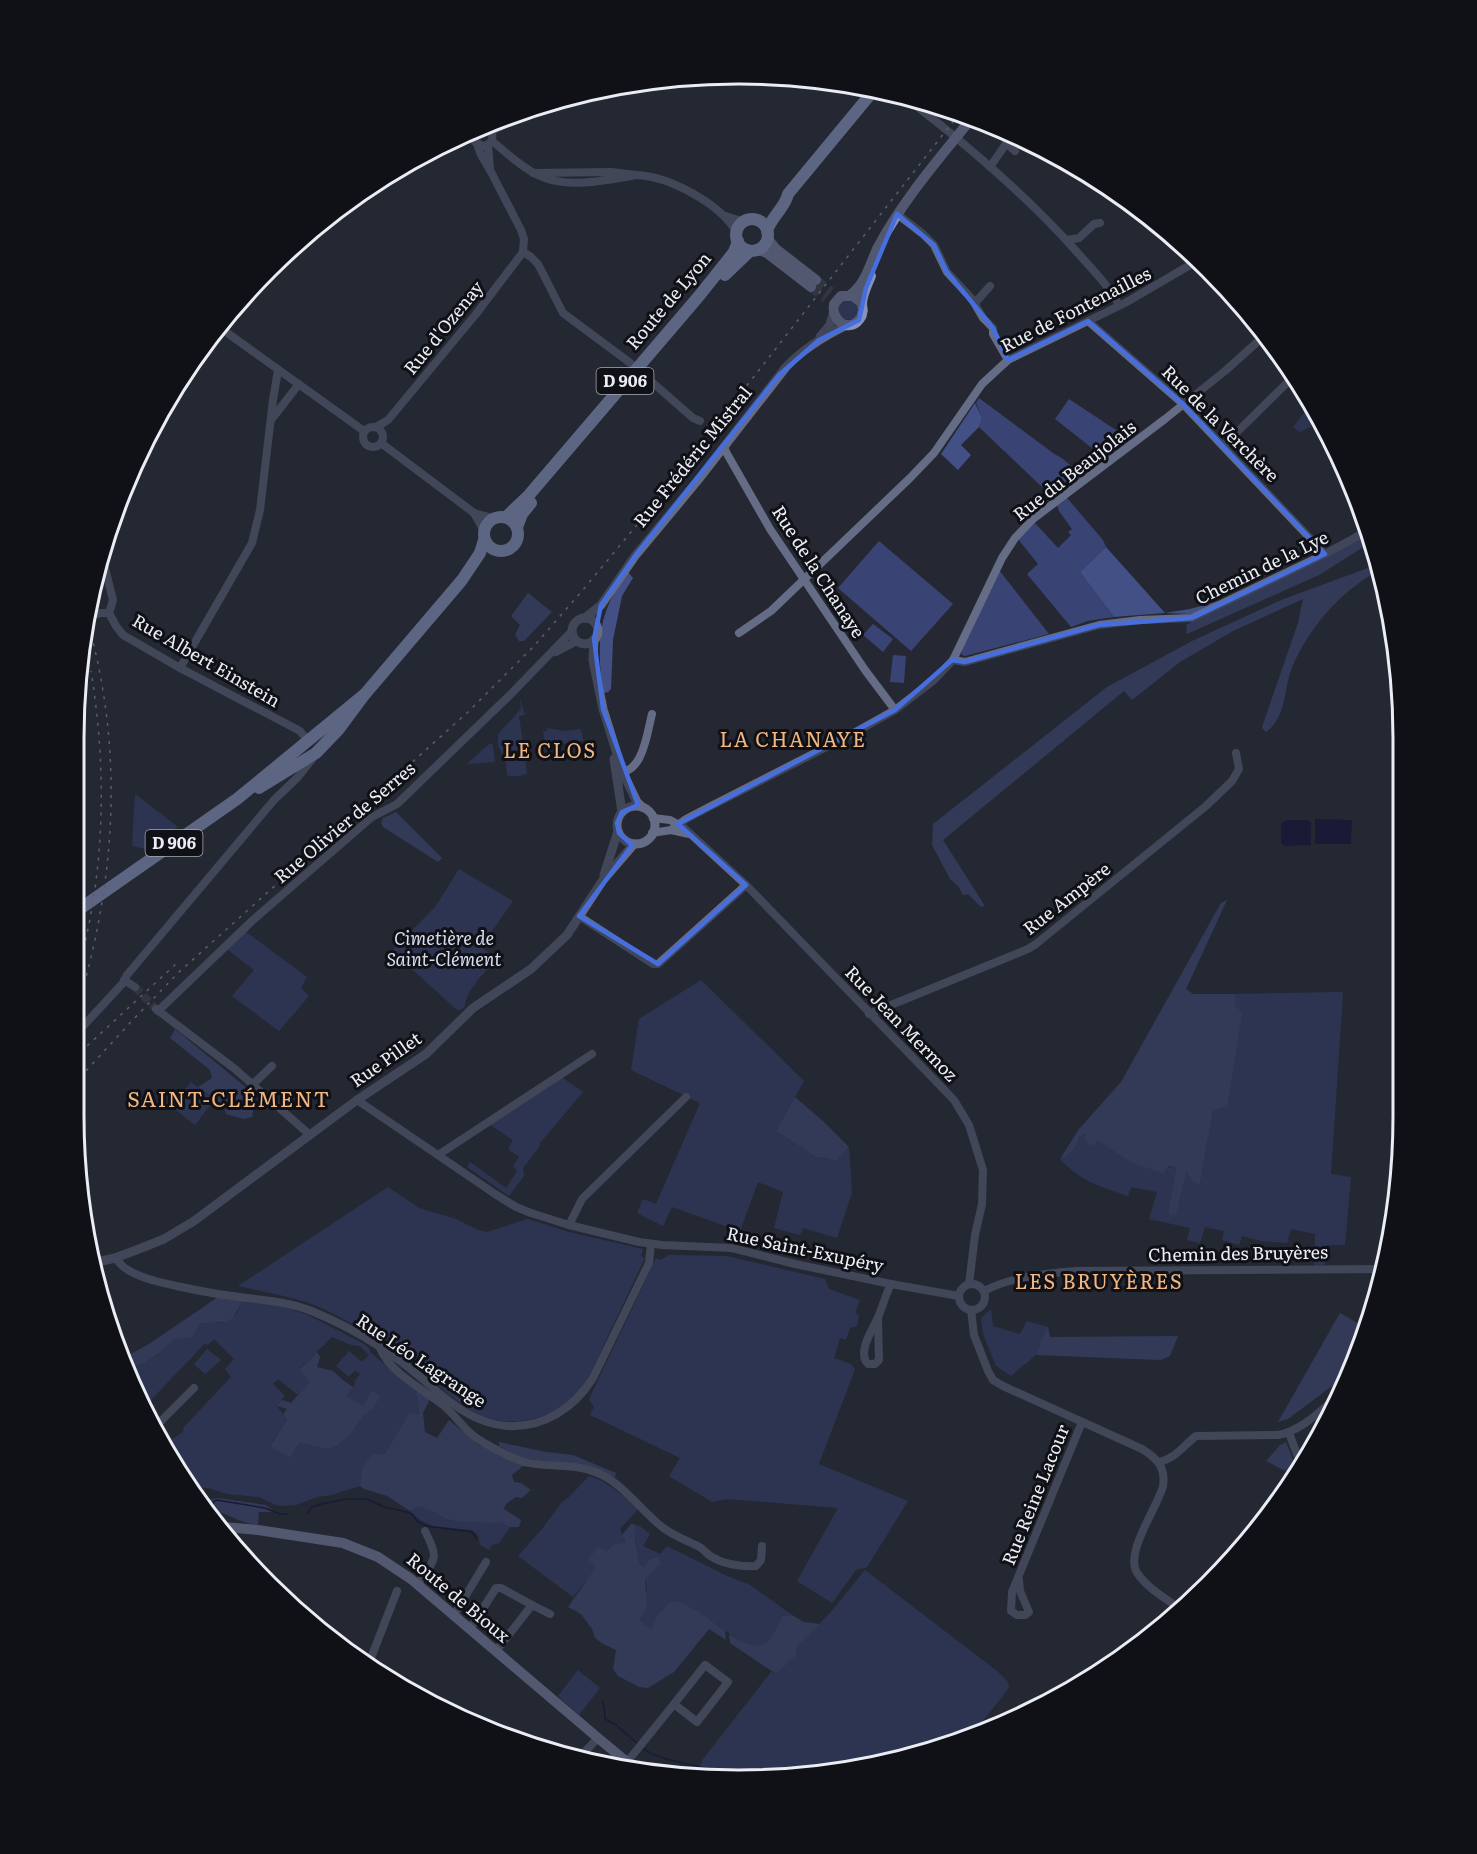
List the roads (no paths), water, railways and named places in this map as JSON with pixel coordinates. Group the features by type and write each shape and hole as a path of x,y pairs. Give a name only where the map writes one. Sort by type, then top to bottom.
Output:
{"main road":[{"path":"754,250 765,245 771,220 787,200 788,194 868,97"},
{"path":"887,231 866,288 860,319 853,324 840,323 833,311 837,295 862,281 887,231 897,214 966,125"},
{"path":"751,221 763,224 776,249 814,284 767,253 741,246 737,237 740,226 751,221 765,215 782,196 788,194"},
{"name":"Route de Lyon","path":"517,527 523,512 730,257 736,248 737,237"},
{"name":"Route de Lyon","path":"500,518 529,495 723,277 754,250"},
{"path":"837,295 857,297 862,303"},
{"path":"500,518 513,522 517,527 518,536 513,546 507,550 491,549 484,536 487,524 500,518"},
{"name":"D 906","path":"237,800 316,753 339,729 365,693 462,580 480,553 484,536"},
{"name":"D 906","path":"462,580 497,551"},
{"name":"D 906","path":"84,906 237,800 365,693"},
{"name":"Route de Bioux","path":"230,1528 325,1539 343,1543 378,1557 418,1584 598,1738 618,1758"}],"street":[{"path":"924,111 1019,192 1067,240 1111,290 1119,305"},
{"path":"489,134 490,170"},
{"path":"473,140 521,230 524,240 523,252 538,264 563,313 638,370 700,422"},
{"path":"477,144 483,146 490,143"},
{"path":"490,143 534,173 556,182 611,180 636,175 683,187 723,216 737,237"},
{"path":"990,167 1006,143 1015,151"},
{"path":"489,159 504,151"},
{"path":"897,214 930,240 947,272 975,303 983,318 993,328 993,334 1008,360"},
{"path":"723,216 751,221"},
{"path":"1067,240 1079,238 1094,224 1100,224"},
{"name":"Rue d'Ozenay","path":"376,427 387,421 476,314 523,252"},
{"name":"Rue de Fontenailles","path":"739,633 771,610 910,478 934,453 982,384 1008,360 1119,305 1190,266"},
{"path":"975,303 990,286"},
{"path":"985,293 994,299"},
{"name":"Rue Frédéric Mistral","path":"585,618 601,604 635,556 786,367 819,339 830,325 833,311"},
{"name":"Rue de la Verchère","path":"1088,321 1183,404 1325,554"},
{"name":"Rue Frédéric Mistral","path":"819,339 847,325"},
{"path":"226,332 364,431"},
{"name":"Rue du Beaujolais","path":"671,830 895,710 934,680 953,660 1002,558 1015,538 1034,519 1225,371 1259,341"},
{"path":"180,668 252,543 260,510 278,370"},
{"path":"1223,446 1288,382"},
{"path":"270,421 299,384"},
{"name":"Rue d'Ozenay","path":"383,434 387,421"},
{"path":"369,427 376,427 383,434 381,443 375,447 368,446 363,439 364,431 369,427"},
{"path":"381,443 474,513 500,518"},
{"name":"Rue de la Chanaye","path":"724,446 770,529 865,670 895,710"},
{"path":"474,513 484,536"},
{"name":"Chemin de la Lye","path":"953,660 965,662 1108,624 1192,618 1360,535"},
{"path":"106,571 112,600 109,613"},
{"name":"Rue Frédéric Mistral","path":"596,624 601,604"},
{"name":"Rue Albert Einstein","path":"96,615 109,613 123,635 180,668 300,731 308,741"},
{"path":"593,660 572,632 574,624 585,618 596,624 593,660 620,773 622,812 617,823 618,831 622,838 634,844 642,842 652,833 653,818 637,802 620,773"},
{"name":"Rue Olivier de Serres","path":"253,1084 158,1010 253,920 372,818 397,804 572,632"},
{"path":"579,642 588,643 594,639"},
{"name":"Rue Olivier de Serres","path":"549,655 579,642"},
{"path":"620,773 631,770 638,763 652,714"},
{"path":"84,1025 274,800 298,777 316,753"},
{"name":"Rue Ampère","path":"869,1014 1036,944 1206,806 1232,781 1239,769 1236,753"},
{"path":"274,800 281,789 282,784 279,777"},
{"path":"622,812 633,806 642,807"},
{"name":"Rue Jean Mermoz","path":"653,818 670,820 679,824 746,885 954,1100 974,1136 983,1170 982,1204 973,1246 969,1284"},
{"name":"Rue Jean Mermoz","path":"652,833 671,830 691,835"},
{"name":"Rue Pillet","path":"603,880 618,831"},
{"name":"Rue Pillet","path":"101,1261 116,1258 164,1239 194,1221 357,1100 426,1054 475,1007 531,969 567,935 603,880 634,844"},
{"path":"579,916 653,964 658,964 746,885"},
{"path":"124,980 135,987"},
{"path":"438,1155 592,1054"},
{"path":"272,1066 253,1084 310,1135"},
{"path":"569,1225 582,1199 686,1097"},
{"name":"Rue Saint-Exupéry","path":"357,1100 516,1207 569,1225 651,1244 732,1248 795,1264 959,1296"},
{"name":"Rue Léo Lagrange","path":"116,1258 125,1268 163,1283 225,1295 281,1302 337,1322 408,1367 458,1408 484,1421 506,1426 545,1421 570,1406 586,1390 649,1263 651,1244"},
{"name":"Chemin des Bruyères","path":"984,1291 997,1284 1031,1275 1093,1271 1374,1269"},
{"path":"878,1318 879,1360 872,1365 864,1360 866,1341 891,1284"},
{"path":"969,1284 978,1285 984,1291 985,1299 982,1306 975,1310 963,1307 961,1304 959,1296 962,1288 969,1284"},
{"path":"971,1310 974,1335 993,1380 1142,1449 1159,1462 1163,1469 1163,1486 1135,1550 1134,1567 1136,1573 1147,1584 1174,1604"},
{"path":"866,1341 870,1345 877,1341"},
{"path":"379,1347 391,1365 443,1405 462,1427 485,1444 524,1462 572,1465 604,1476 614,1482 660,1525 678,1538 700,1547 725,1562 756,1566 761,1560 762,1546"},
{"path":"160,1422 194,1388"},
{"path":"1159,1462 1176,1455 1196,1436 1289,1433 1325,1407"},
{"name":"Rue Reine Lacour","path":"1019,1580 1082,1422"},
{"path":"1289,1433 1297,1455"},
{"path":"418,1584 434,1561 435,1551 425,1531"},
{"path":"454,1615 486,1562"},
{"path":"470,1629 496,1588 501,1588 550,1614"},
{"path":"371,1657 397,1591"},
{"path":"496,1651 532,1605"},
{"path":"624,1759 637,1750 705,1665 728,1682 697,1722 674,1704"},
{"path":"585,1751 598,1738"}],"waterway":[{"path":"307,1513 312,1507 321,1504 346,1499 367,1499 384,1507 407,1512 426,1526 472,1532 477,1539"},
{"path":"213,1505 217,1500 287,1514"},
{"path":"602,1701 605,1719 616,1725 639,1745"},
{"path":"642,1748 664,1758 707,1769"}],"tunnel":[{"path":"816,280 831,292"},
{"path":"811,287 826,298"},
{"path":"135,987 156,1009"}],"railway":[{"path":"84,1073 178,973 468,712 534,646 656,502 954,121"},
{"path":"84,984 99,921 110,823 111,774 108,725 92,640"},
{"path":"84,946 92,907 100,829 100,750 91,671"},
{"path":"84,1049 177,963"}],"district":[{"name":"LA CHANAYE","path":"793,740"},
{"name":"LE CLOS","path":"550,751"},
{"name":"SAINT-CLÉMENT","path":"229,1100"},
{"name":"LES BRUYÈRES","path":"1099,1282"}],"park label":[{"name":"Cimetière de Saint-Clément","path":"444,949"}]}
